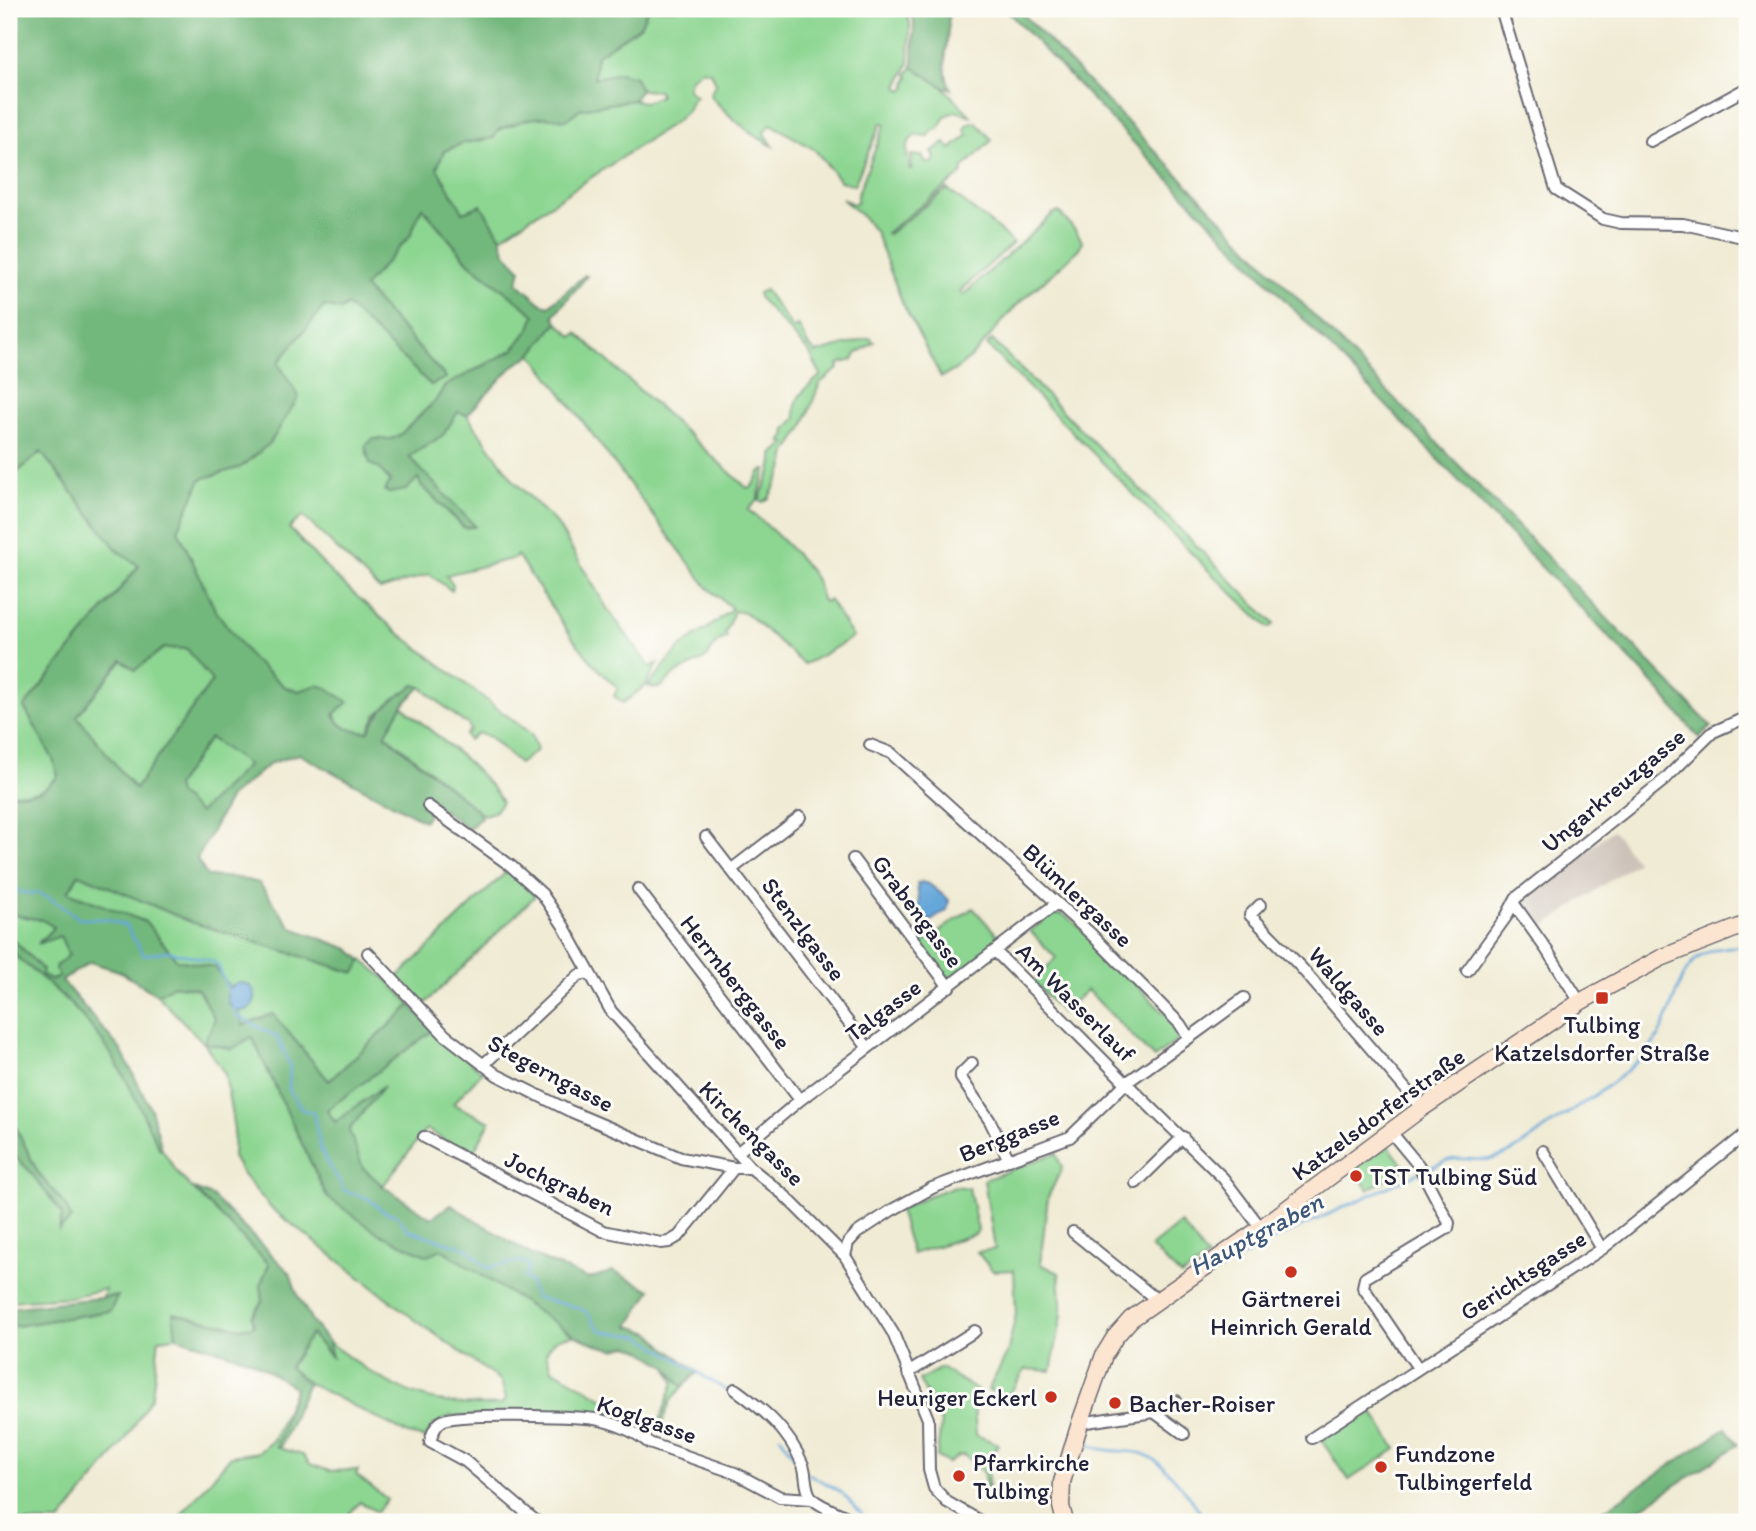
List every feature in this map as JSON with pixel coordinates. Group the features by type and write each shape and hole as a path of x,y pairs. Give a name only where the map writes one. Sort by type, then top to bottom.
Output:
{"street":[{"path":"1501,9 1556,188 1603,219 1621,223 1683,224 1747,238"},
{"path":"1650,141 1747,89"},
{"name":"Ungarkreuzgasse","path":"1467,971 1517,898 1663,781 1713,732 1747,717"},
{"name":"Blümlergasse","path":"870,745 891,753 1090,933 1180,1024 1189,1038"},
{"name":"Kirchengasse","path":"429,806 511,866 542,894 563,925 611,1011 751,1168 784,1195 845,1256 893,1334 928,1419 929,1470 934,1488 947,1502 982,1522"},
{"path":"732,869 800,817"},
{"name":"Stenzlgasse","path":"706,837 868,1048"},
{"name":"Grabengasse","path":"853,859 949,987"},
{"name":"Herrnberggasse","path":"638,889 800,1100"},
{"name":"Talgasse","path":"737,1153 800,1100 1057,904"},
{"path":"1514,904 1580,1002"},
{"name":"Waldgasse","path":"1260,905 1250,915 1298,964 1422,1108"},
{"name":"Katzelsdorferstraße","path":"1065,1522 1061,1506 1062,1482 1087,1422 1104,1355 1131,1319 1261,1228 1422,1108 1580,1002 1661,958 1747,924"},
{"name":"Am Wasserlauf","path":"996,951 1126,1083"},
{"name":"Stegerngasse","path":"368,953 445,1035 497,1074 570,1111 681,1158 734,1168 751,1168"},
{"path":"483,1065 579,975 588,973"},
{"path":"1244,998 1126,1083 1223,1178 1261,1228"},
{"path":"972,1063 961,1074 961,1078 990,1121 1009,1160"},
{"name":"Berggasse","path":"845,1256 848,1243 857,1233 932,1188 1070,1137 1126,1083"},
{"path":"1390,1131 1419,1166 1449,1223 1448,1228 1365,1278 1363,1287 1418,1368"},
{"name":"Gerichtsgasse","path":"1312,1438 1602,1250 1747,1133"},
{"path":"1136,1183 1182,1137"},
{"name":"Jochgraben","path":"424,1138 603,1231 661,1243 679,1236 734,1168"},
{"path":"1543,1151 1602,1250"},
{"path":"1073,1232 1157,1300"},
{"path":"908,1373 975,1331"},
{"path":"735,1389 781,1427 804,1467 807,1490 812,1499 858,1522"},
{"path":"1087,1422 1154,1412 1176,1401"},
{"path":"1154,1412 1184,1434"},
{"name":"Koglgasse","path":"537,1522 465,1461 430,1442 438,1425 451,1419 596,1419 642,1437 649,1443 735,1473 780,1497 812,1499"}],"shaded area":[{"path":"1613,830 1637,862 1540,929 1524,908 1526,900 1557,872"}],"green space":[{"path":"9,9 648,9 640,26 597,55 594,78 620,73 635,77 641,90 633,100 580,109 566,120 539,118 516,123 498,130 494,138 464,143 444,151 437,168 463,212 481,205 501,237 505,252 521,270 517,283 542,304 549,306 587,276 554,315 557,322 532,354 512,367 467,415 458,412 443,435 409,457 475,526 465,528 421,485 418,478 406,490 389,493 385,491 390,481 379,468 370,464 365,446 373,439 392,439 400,435 436,400 445,386 513,350 530,328 535,315 469,263 422,207 410,236 364,287 446,378 431,385 347,305 341,310 324,306 278,363 299,397 270,443 241,467 201,479 178,530 215,610 252,659 285,687 299,691 317,685 327,688 348,702 334,714 344,727 368,732 388,704 415,685 421,687 402,706 385,735 478,811 481,817 469,829 435,804 424,821 299,754 271,763 230,797 197,859 207,876 238,878 259,883 292,928 349,949 362,960 355,973 191,922 79,874 68,892 146,922 177,960 215,967 233,992 243,1025 273,1014 329,1081 411,1005 433,1030 327,1110 335,1122 384,1086 349,1130 363,1168 383,1186 431,1218 451,1205 532,1255 589,1279 613,1271 651,1290 629,1326 651,1333 698,1372 682,1387 667,1367 639,1349 600,1346 574,1335 441,1249 428,1256 381,1235 327,1197 252,1037 232,1049 204,1043 215,1019 198,989 174,985 157,995 119,971 90,962 62,981 121,1050 151,1109 162,1149 160,1150 120,1070 95,1031 60,994 9,951 9,935 43,970 42,975 51,980 59,976 55,967 69,955 60,936 38,944 54,927 42,920 9,914 10,794 37,792 58,776 53,759 24,707 139,566 118,551 41,452 9,479","holes":["164,648 187,649 212,681 135,789 77,716 122,660 135,670","210,738 248,765 199,813 178,794 176,786"]},
{"path":"648,9 903,9 910,22 909,63 898,87 903,91 907,87 907,74 913,67 943,87 972,117 956,111 945,116 938,130 933,130 929,136 915,135 907,147 910,170 911,155 922,156 926,163 933,163 935,157 932,151 945,143 951,149 968,135 965,131 966,125 976,122 992,140 963,168 962,174 886,233 947,189 993,225 1013,243 960,291 963,295 1054,213 1059,212 1076,231 1082,241 1080,247 1016,306 973,355 941,377 903,304 875,231 842,199 853,204 857,202 885,124 881,123 854,185 840,181 815,150 771,124 764,132 773,146 739,124 710,95 716,83 711,72 702,70 690,79 688,90 696,96 687,111 675,122 501,237 481,206 463,212 437,169 444,151 464,143 494,138 498,130 524,120 546,117 566,120 580,109 633,100 645,102 660,96 659,91 641,90 634,77 594,78 597,55 640,26"},
{"path":"907,9 948,9 945,60 951,89 943,87 913,67 914,21"},
{"path":"1005,9 1018,9 1711,726 1699,738 1651,681"},
{"path":"422,207 469,263 535,315 530,328 513,350 445,386 436,400 400,435 392,439 373,440 379,468 390,481 419,478 421,485 464,528 474,527 408,457 443,435 458,411 467,415 514,481 557,524 607,608 650,667 658,663 646,685 623,703 614,696 618,688 589,658 563,625 517,555 515,558 446,575 453,585 452,591 429,574 380,590 303,516 289,528 333,575 395,630 531,734 537,750 519,764 490,737 477,733 469,740 465,735 470,730 468,723 463,722 415,685 376,715 368,732 352,730 340,723 334,714 347,702 327,688 299,691 285,687 252,659 215,610 178,530 201,479 241,467 278,363 324,306 341,310 347,305 431,385 446,378 363,287 410,236"},
{"path":"765,290 793,329 798,325 807,343 816,353 870,338 874,342 856,354 853,360 838,364 839,368 820,383 802,429 787,452 783,470 769,498 763,502 759,500 771,471 773,454 786,443 781,442 786,434 785,430 796,418 796,403 806,388 821,375 809,352 759,298 758,293"},
{"path":"557,322 573,337 577,333 747,488 751,488 761,471 766,470 757,501 748,510 796,554 817,582 824,602 829,600 853,637 804,664 746,613 734,611 725,634 727,637 717,642 705,659 676,673 661,687 648,686 681,648 732,608 708,588 532,354"},
{"path":"992,340 1274,624 1269,628 1207,569 987,345"},
{"path":"41,452 118,551 139,565 24,707 53,759 58,776 42,790 10,794 9,797 9,479"},
{"path":"164,648 187,649 212,681 135,789 76,716 122,660 135,670"},
{"path":"402,706 482,776 502,802 494,812 484,815 478,811 385,734"},
{"path":"210,738 249,765 199,814 178,794 176,786"},
{"path":"508,870 535,896 422,1007 397,978"},
{"path":"79,873 191,922 354,973 362,960 390,982 411,1005 329,1081 273,1015 243,1025 233,992 215,967 177,960 146,922 68,892"},
{"path":"973,908 1002,940 952,978 946,976 921,944"},
{"path":"9,914 42,920 54,927 39,942 60,935 69,955 60,976 51,980 41,975 43,970 9,935"},
{"path":"1062,914 1074,922 1175,1024 1179,1032 1178,1040 1154,1058 1087,990 1062,1013 1034,982 1056,958 1030,931 1051,915"},
{"path":"9,951 60,994 95,1031 120,1070 160,1149 178,1174 269,1264 261,1284 263,1301 255,1326 240,1328 174,1314 176,1337 159,1339 152,1396 126,1439 60,1522 9,1522 9,1327 110,1311 117,1296 103,1297 105,1289 70,1297 9,1301 9,1151 28,1169 62,1213 60,1229 71,1219 67,1207 38,1173 9,1113"},
{"path":"174,985 198,989 215,1019 204,1043 157,995"},
{"path":"433,1030 482,1072 453,1104 490,1122 471,1156 426,1129 383,1186 363,1168 348,1131 382,1088 335,1122 326,1110"},
{"path":"252,1037 327,1197 441,1249 574,1335 557,1340 549,1348 546,1353 552,1369 625,1411 643,1427 651,1429 659,1423 674,1382 667,1367 682,1387 670,1402 662,1424 649,1437 605,1419 451,1416 433,1425 425,1438 408,1434 308,1383 289,1368 311,1333 332,1357 328,1341 368,1370 409,1392 430,1399 477,1405 502,1404 506,1399 501,1381 414,1319 271,1208 243,1175 233,1157 234,1129 225,1074 204,1043"},
{"path":"9,1113 38,1173 67,1207 71,1219 59,1230 62,1213 28,1169 9,1151 13,1136 9,1128"},
{"path":"1388,1145 1405,1168 1368,1190 1354,1169"},
{"path":"1056,1153 1062,1168 1048,1197 1040,1264 1059,1273 1062,1315 1051,1371 1026,1369 1007,1397 988,1390 1007,1354 1016,1314 1014,1270 993,1271 977,1252 995,1249 984,1180"},
{"path":"955,1186 969,1188 978,1231 912,1254 899,1210"},
{"path":"192,1188 212,1196 290,1273 298,1296 313,1323 328,1341 332,1358 311,1334 289,1367 308,1383 280,1448 276,1447 295,1388 250,1360 176,1337 173,1313 240,1328 254,1326 252,1316 263,1301 261,1284 269,1264"},
{"path":"1181,1223 1208,1258 1181,1276 1151,1247"},
{"path":"118,1296 110,1311 9,1327 9,1308"},
{"path":"941,1368 982,1393 974,1403 976,1435 998,1444 989,1466 989,1488 986,1489 983,1472 964,1455 948,1463 937,1457 941,1422 919,1380"},
{"path":"295,1388 276,1447 303,1455 310,1464 329,1471 358,1470 356,1475 387,1499 377,1512 360,1502 342,1522 175,1522 231,1456 259,1452 273,1440"},
{"path":"1369,1406 1396,1449 1349,1480 1321,1440"},
{"path":"1726,1428 1738,1445 1619,1522 1586,1522"}],"water":[{"path":"917,884 929,884 949,900 947,910 928,923 923,922 917,913"},
{"path":"241,983 251,987 255,997 251,1007 241,1011 231,1007 227,997 231,987"}],"waterway":[{"path":"9,884 22,893 37,893 48,897 80,919 106,919 126,926 144,955 167,951 213,961 218,965 229,993"},
{"name":"Hauptgraben","path":"1424,1171 1450,1160 1491,1159 1524,1144 1622,1075 1644,1055 1667,1019 1680,982 1689,967 1702,955 1721,948 1747,947"},
{"path":"233,1006 236,1015 277,1037 290,1065 289,1089 302,1110 313,1112 321,1151 345,1191 369,1199 383,1211 397,1216 408,1230 468,1249 487,1268 521,1261 527,1263 529,1270 524,1277 530,1282 534,1296 583,1310 604,1331 640,1336 737,1397"},
{"name":"Hauptgraben","path":"1189,1288 1279,1237 1418,1173"},
{"name":"Hauptgraben","path":"1107,1370 1127,1335 1141,1321"},
{"name":"Hauptgraben","path":"1086,1429 1091,1446 1140,1453 1159,1463 1178,1482 1207,1522"},
{"path":"780,1436 794,1457"},
{"path":"809,1474 841,1492 862,1514"}],"place":[{"name":"Tulbing Katzelsdorfer Straße","path":"1602,998"},
{"name":"TST Tulbing Süd","path":"1356,1176"},
{"name":"Gärtnerei Heinrich Gerald","path":"1291,1272"},
{"name":"Heuriger Eckerl","path":"1051,1397"},
{"name":"Bacher-Roiser","path":"1115,1403"},
{"name":"Fundzone Tulbingerfeld","path":"1381,1467"},
{"name":"Pfarrkirche Tulbing","path":"959,1476"}]}
